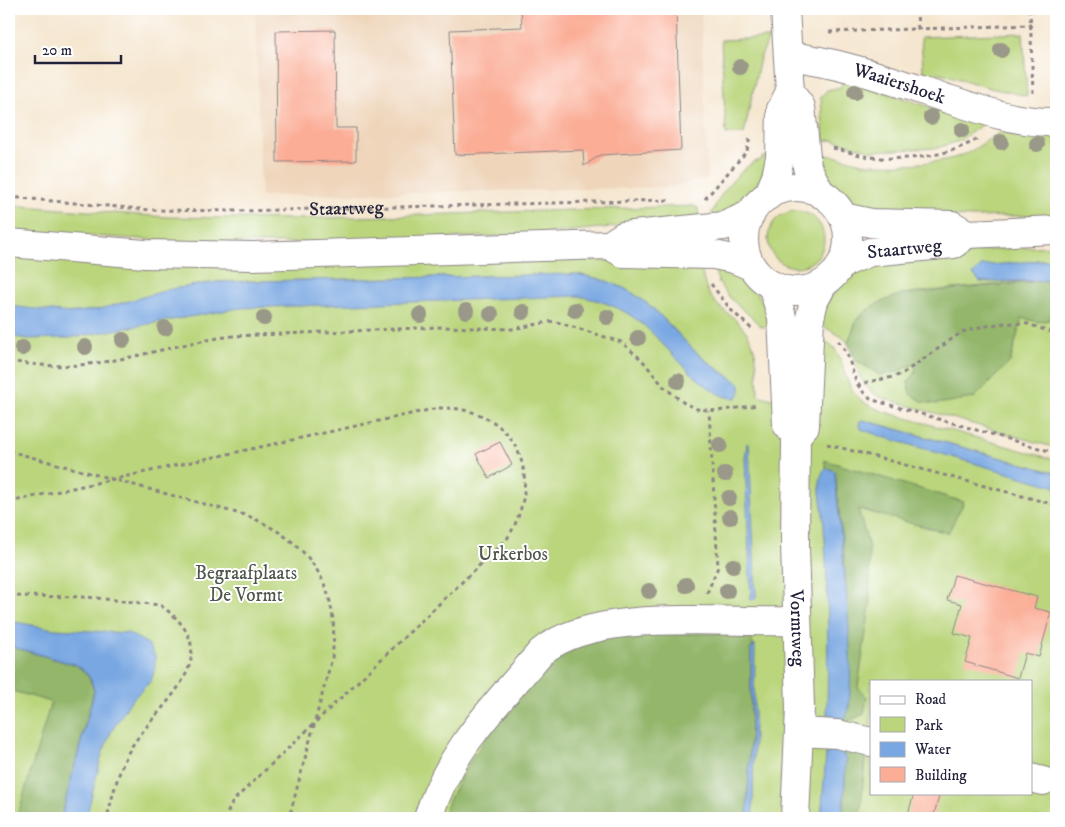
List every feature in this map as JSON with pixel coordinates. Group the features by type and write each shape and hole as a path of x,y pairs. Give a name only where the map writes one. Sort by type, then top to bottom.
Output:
{"main road":[{"path":"751,266 744,240 759,205 776,177 780,150 788,56 785,9"},
{"name":"Waaiershoek","path":"788,56 847,66 986,112 1046,121"},
{"path":"785,100 801,107 807,167 820,194"},
{"path":"9,243 145,254 253,256 609,245 623,253 724,256 751,266 772,285 798,291 822,284 841,264 848,241 843,217 833,204 812,190 794,188 776,191 759,205 724,226 622,236 609,245"},
{"name":"Staartweg","path":"843,217 871,223 952,225 967,234 1056,230"},
{"name":"Staartweg","path":"841,264 870,252 954,244 967,234"},
{"name":"Vormtweg","path":"795,818 800,732 795,544 796,436 805,426 810,318 814,301 822,284"},
{"name":"Vormtweg","path":"772,285 782,317 787,426 796,436"},
{"path":"428,818 445,776 456,756 515,682 553,642 586,630 607,625 635,622 797,621"},
{"path":"800,732 837,734 870,742"}],"path":[{"path":"917,9 918,31"},
{"path":"1030,9 1046,121"},
{"path":"820,32 918,31 1031,26"},
{"path":"826,148 874,157 933,155 951,152 981,138"},
{"path":"705,198 747,151"},
{"name":"Staartweg","path":"9,197 151,210 239,211 674,200"},
{"path":"9,361 38,365 78,365 233,336 442,327 512,329 554,321 622,342 642,360 664,387 684,403 696,409 709,411 766,405"},
{"path":"857,386 872,380 893,378 902,374 962,332 1005,323 1028,324 1056,334"},
{"path":"834,339 840,342 847,355 857,386 873,400 1056,453"},
{"path":"9,502 438,408 457,408 471,411 486,417 503,430 522,460 525,477 523,510 507,539 233,801 225,818"},
{"path":"689,622 711,585 718,567 709,411"},
{"path":"796,436 1056,504"},
{"path":"9,451 248,516 270,526 305,553 325,587 334,616 332,658 289,818"},
{"path":"9,596 87,598 160,605 169,612 191,641 193,648 188,669 166,705 132,746 118,778 107,818"}],"shaded area":[{"path":"255,9 701,9 708,179 672,187 261,196"}],"green space":[{"path":"1023,33 1027,96 990,88 940,73 927,78 923,68 921,37"},
{"path":"769,38 760,58 744,134 726,134 721,40"},
{"path":"843,79 983,124 959,141 937,148 873,151 832,140 824,141 821,97 827,90 841,87"},
{"path":"1008,129 1056,134 1056,215 976,217 900,215 859,207 831,183 817,155 869,164 935,162 962,156"},
{"path":"762,157 770,157 755,187 733,207 712,217 712,211 726,188 741,172 756,161 762,160"},
{"path":"9,205 166,217 297,219 694,206 698,208 699,218 532,235 297,243 205,243 9,231"},
{"path":"790,211 802,211 816,219 824,233 822,250 816,259 802,267 790,267 780,262 773,255 768,245 768,233 773,223 780,216"},
{"path":"1056,246 1056,259 1036,260 980,282 1033,281 901,294 857,319 848,343 842,337 819,324 830,298 836,290 858,270 874,263 908,257"},
{"name":"Urkerbos","path":"9,254 548,259 701,263 708,292 720,307 743,327 750,338 757,366 758,395 772,399 818,339 833,346 849,384 863,402 885,412 1056,460 1056,473 863,420 860,421 1056,477 1056,818 9,818 9,321 170,303 575,287 622,299 661,334 739,384 696,352 656,311 630,292 615,284 597,278 575,274 218,282 188,287 90,311 55,312 9,306"},
{"path":"714,264 737,274 752,287 764,304 774,326 761,327 731,299 720,284"},
{"path":"1056,280 1056,307 1049,320 1038,322 1022,318 1010,362 974,398 936,404 924,402 910,394 908,382 915,374 916,363 897,372 880,375 854,359 848,343 857,319 872,306 901,294"},
{"path":"1056,307 1056,448 879,397 862,381 854,359 867,367 897,372 916,363 915,374 908,382 910,394 924,402 1010,362 1022,317 1038,322"},
{"path":"824,460 964,502 948,533 858,509 869,547 870,605 858,687 867,698 864,714 838,726 832,719 838,720 846,717 849,709 850,677 844,558 835,471 826,468"},
{"path":"632,634 750,634 753,645 751,649 751,725 747,818 442,818 457,784 475,754 507,711 546,665 574,647 602,639"},
{"path":"9,646 76,665 86,673 93,687 94,691 61,818 17,818 51,702 9,690"},
{"path":"830,743 860,751 865,760 860,818 843,818 846,759 834,750 826,754"}],"water":[{"path":"1056,259 1056,280 980,282 973,274 981,266"},
{"path":"575,274 615,284 643,301 656,311 701,357 740,384 740,392 737,398 725,396 700,380 641,323 627,313 603,302 578,296 240,308 69,338 27,339 9,336 9,306 70,313 100,309 171,289 218,282"},
{"path":"863,420 1056,473 1056,487 883,437 861,429 859,425 860,421"},
{"path":"747,443 749,445 756,597 753,600 751,600 745,459"},
{"path":"826,468 835,471 850,642 849,705 844,720 832,719 827,714 827,590 820,490 821,478"},
{"path":"9,621 54,629 128,633 148,644 155,656 155,669 151,681 130,702 111,732 102,754 86,818 61,818 94,692 92,683 86,673 76,665 9,646"},
{"path":"755,644 753,809 752,818 747,818 751,725 751,649"},
{"path":"834,750 842,752 846,759 843,818 821,818 826,754"}],"building":[{"path":"521,9 676,9 681,150 600,155 584,166 583,150 455,155 450,30 522,27"},
{"path":"335,30 336,128 356,128 356,161 277,162 276,31"},
{"path":"500,442 512,465 489,478 476,454"},
{"path":"954,575 1037,597 1034,608 1051,612 1039,657 1025,653 1018,678 965,662 972,638 954,633 962,604 947,600"},
{"path":"914,794 940,794 933,818 907,818"}],"park label":[{"name":"Begraafplaats De Vormt","path":"246,584"}]}
